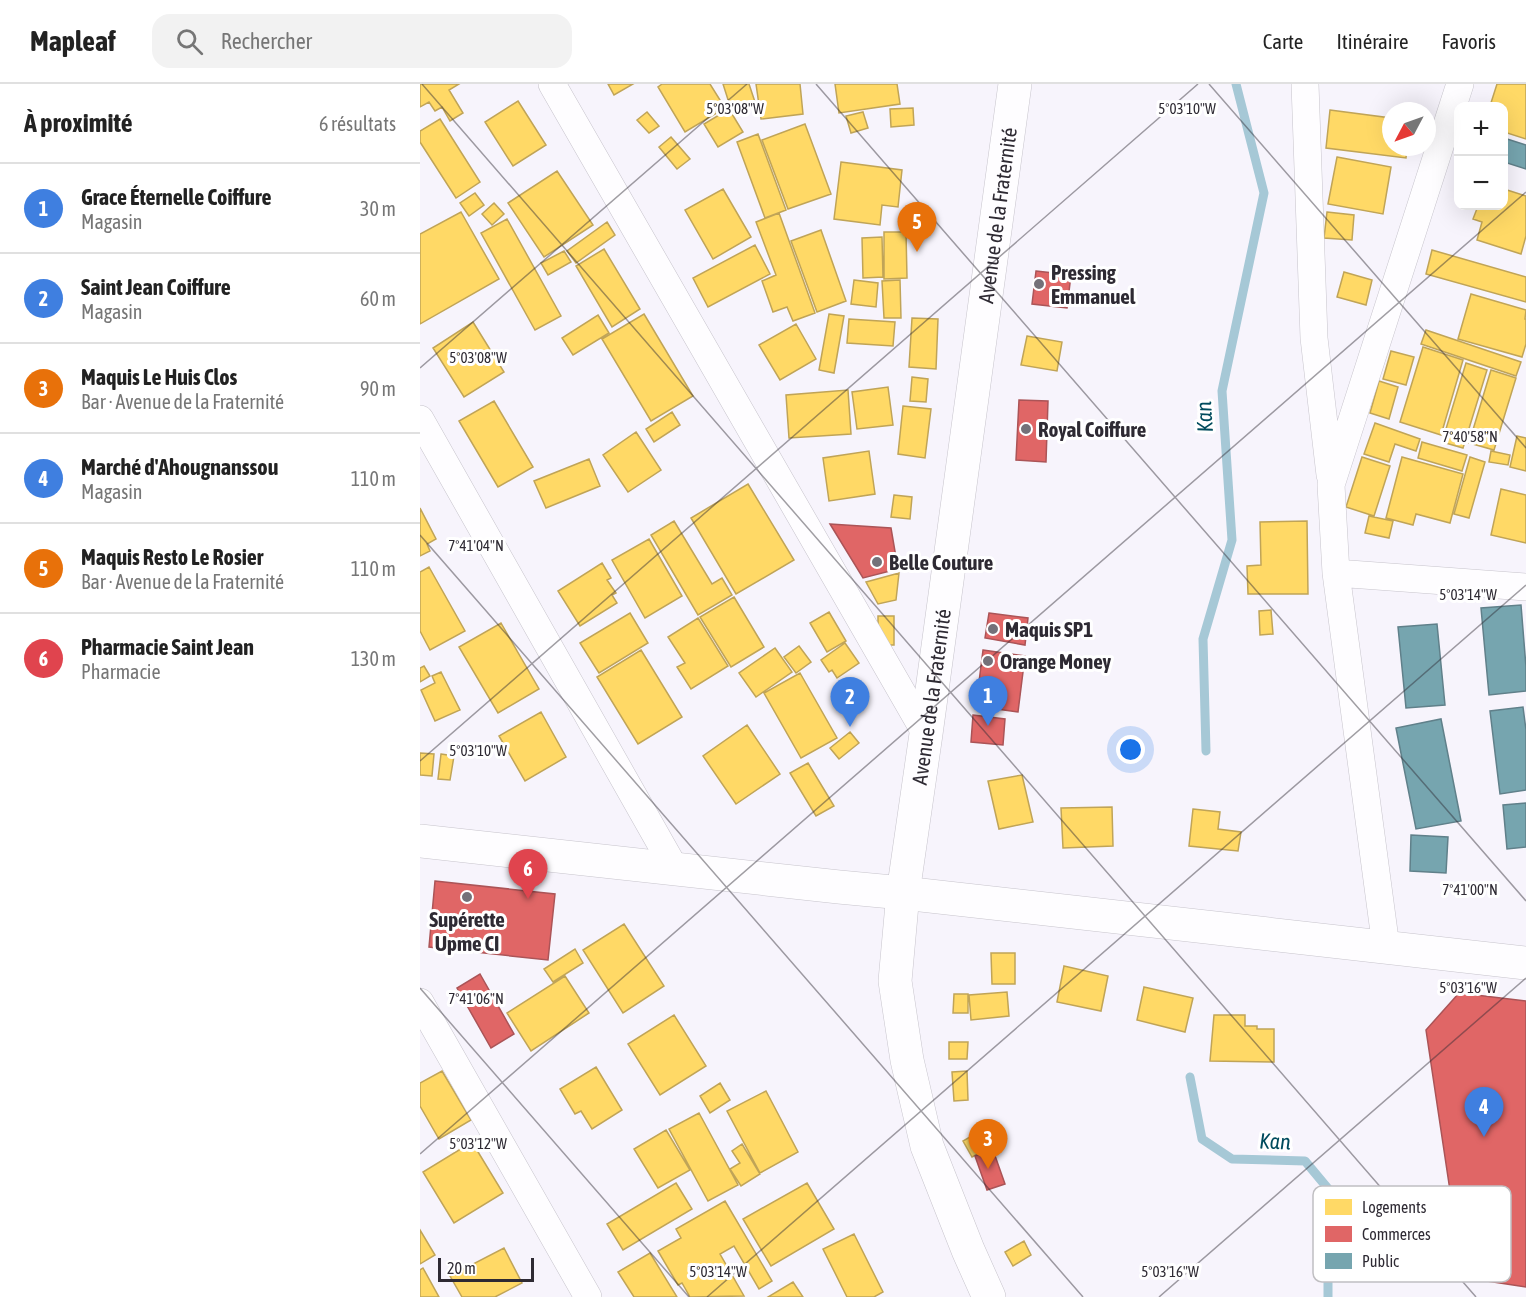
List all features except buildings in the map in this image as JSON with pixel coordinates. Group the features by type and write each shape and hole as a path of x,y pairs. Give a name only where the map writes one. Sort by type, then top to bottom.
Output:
{"street":[{"path":"552,84 926,734"},
{"name":"Avenue de la Fraternité","path":"989,1297 927,1146 907,1060 895,981 903,893 1015,84"},
{"path":"1305,84 1314,338 1331,485 1336,573 1386,947"},
{"path":"1331,485 1460,84"},
{"path":"420,419 675,869"},
{"path":"1336,573 1526,587"},
{"path":"420,841 1526,963"},
{"path":"420,1002 588,1297"}],"waterway":[{"name":"Kan","path":"1206,751 1203,639 1232,540 1222,391 1264,193 1236,84"},
{"name":"Kan","path":"1190,1077 1202,1139 1232,1159 1305,1161 1326,1186"},
{"name":"Kan","path":"1328,1282 1328,1297"}],"place":[{"name":"Maquis Resto Le Rosier","path":"917,252"},
{"name":"Pressing Emmanuel","path":"1039,284"},
{"name":"Royal Coiffure","path":"1026,429"},
{"name":"Belle Couture","path":"877,562"},
{"name":"Maquis SP1","path":"993,629"},
{"name":"Orange Money","path":"988,661"},
{"name":"Grace Éternelle Coiffure","path":"988,726"},
{"name":"Saint Jean Coiffure","path":"850,727"},
{"name":"Supérette Upme CI","path":"467,897"},
{"name":"Pharmacie Saint Jean","path":"528,899"},
{"name":"Marché d'Ahougnanssou","path":"1484,1137"},
{"name":"Maquis Le Huis Clos","path":"988,1169"}]}
